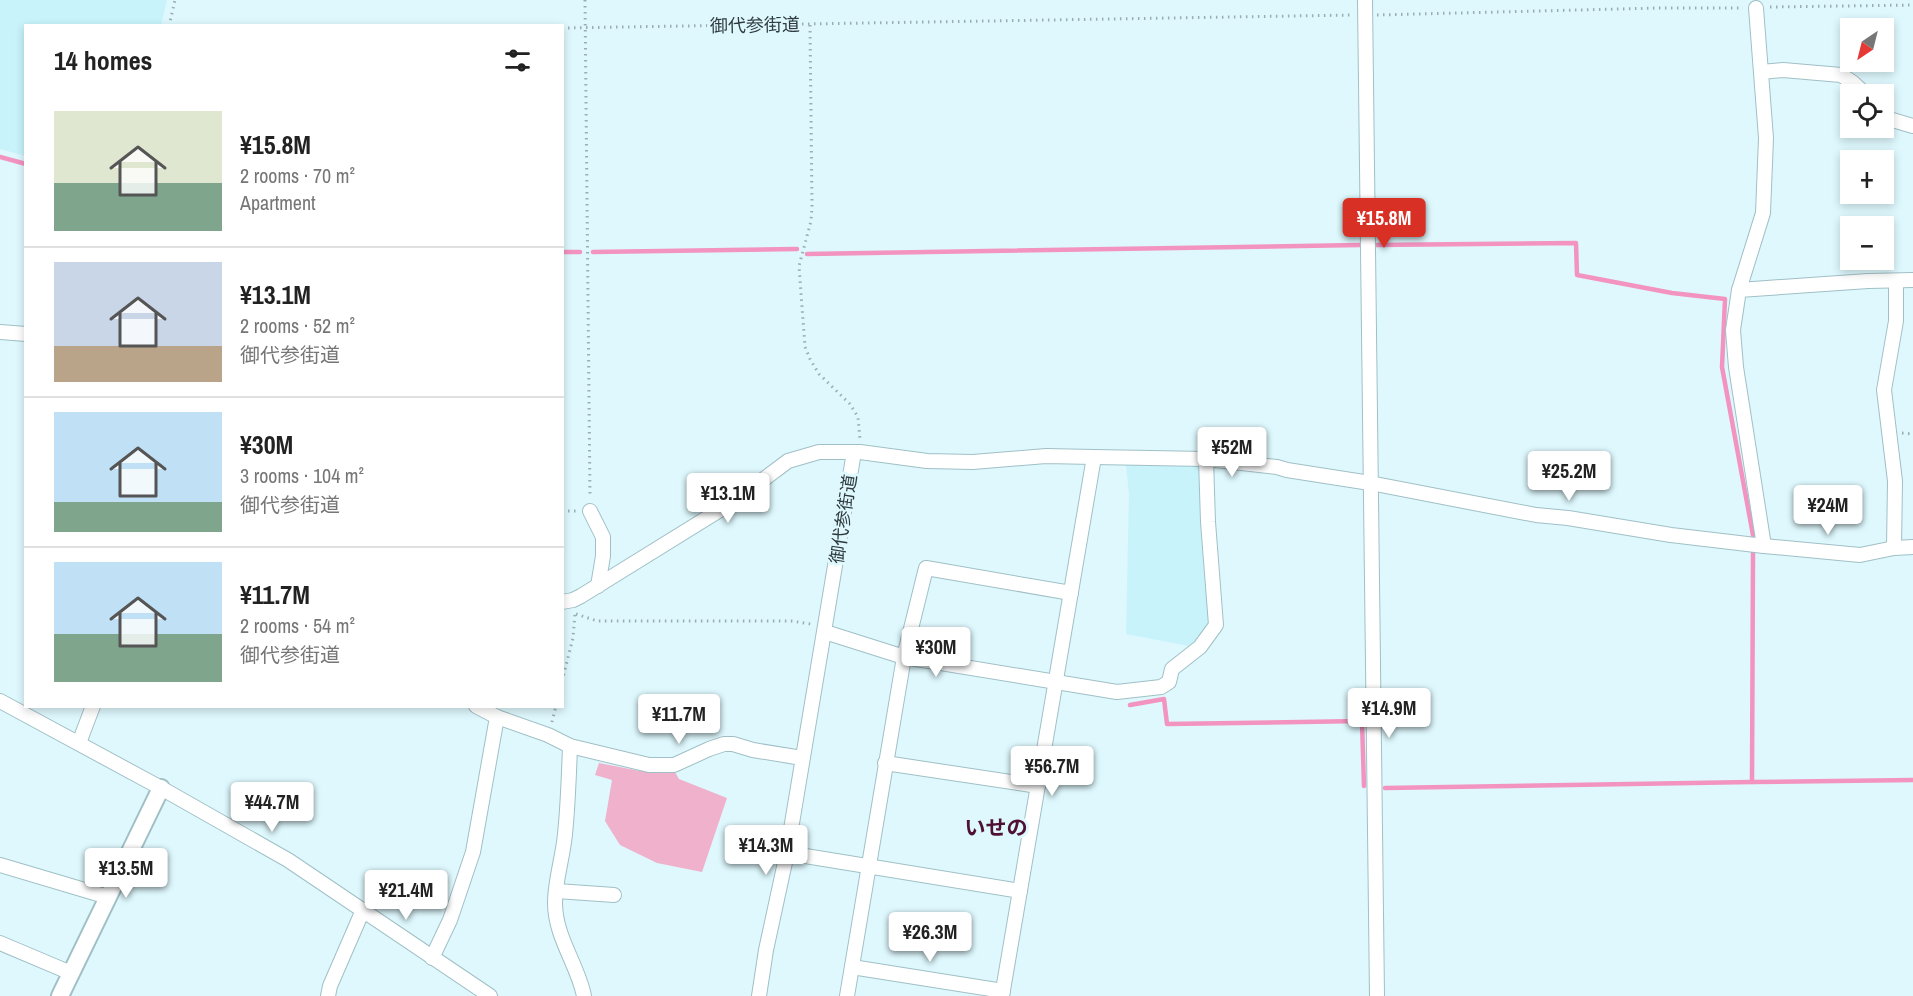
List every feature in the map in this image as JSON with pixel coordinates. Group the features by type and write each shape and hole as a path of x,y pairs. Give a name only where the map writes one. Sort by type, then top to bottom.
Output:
{"street":[{"path":"1365,0 1377,996"},
{"path":"1756,8 1766,138 1763,213 1739,290 1733,330 1736,367 1764,546"},
{"path":"1761,72 1782,70 1841,75 1854,84"},
{"path":"1894,120 1913,126"},
{"path":"1739,290 1913,280"},
{"path":"1894,548 1895,481 1884,390 1896,321 1896,281"},
{"path":"0,332 24,334"},
{"path":"570,606 736,500 788,460 819,452 857,452 950,462 1046,456 1206,459 1277,467 1536,515 1671,535 1860,555 1894,548 1913,547"},
{"name":"御代参街道","path":"759,996 787,853 857,452"},
{"path":"852,967 1003,993 1094,456"},
{"path":"825,632 904,657 1117,692 1161,687 1169,682 1172,669 1200,647 1216,625 1206,459"},
{"path":"590,511 603,537 603,556 598,586"},
{"path":"847,996 904,657 926,568 1071,592"},
{"path":"0,701 288,860 490,996"},
{"path":"79,743 92,708"},
{"path":"480,708 570,746 649,765 674,765 709,748 724,744 802,758"},
{"path":"432,958 450,920 472,852 497,717"},
{"path":"570,746 565,837 555,903 560,931 581,981 584,996"},
{"path":"885,763 1038,786"},
{"path":"60,996 161,788"},
{"path":"787,853 1020,891"},
{"path":"0,864 108,897"},
{"path":"557,891 614,895"},
{"path":"328,996 330,986 363,910"},
{"path":"0,943 71,973"}],"path":[{"path":"169,24 175,0"},
{"path":"585,0 590,511"},
{"path":"810,25 1913,5"},
{"name":"御代参街道","path":"564,28 810,25 812,206 811,221 799,266 806,347 819,374 850,404 858,417 857,452"},
{"path":"570,606 597,621 791,621 817,624 825,632"},
{"path":"564,673 573,638 570,606"}],"shaded area":[{"path":"0,0 167,0 161,24 24,24 24,156 0,149"},
{"path":"1199,462 1203,469 1211,620 1200,638 1189,646 1126,634 1129,494 1126,465"},
{"path":"599,763 640,771 672,767 679,779 727,798 702,872 657,863 620,845 605,821 612,780 595,775"}],"waterway":[{"path":"0,157 24,163"},
{"path":"1375,245 1576,243 1577,275 1672,293 1725,299 1722,367 1753,535"},
{"path":"807,254 1360,245"},
{"path":"593,252 797,249"},
{"path":"564,252 580,252"},
{"path":"1753,552 1752,782 1913,780"},
{"path":"1130,705 1164,699 1167,724 1362,721 1364,786"},
{"path":"1385,788 1752,782"}],"district":[{"name":"いせの","path":"996,827"}]}
